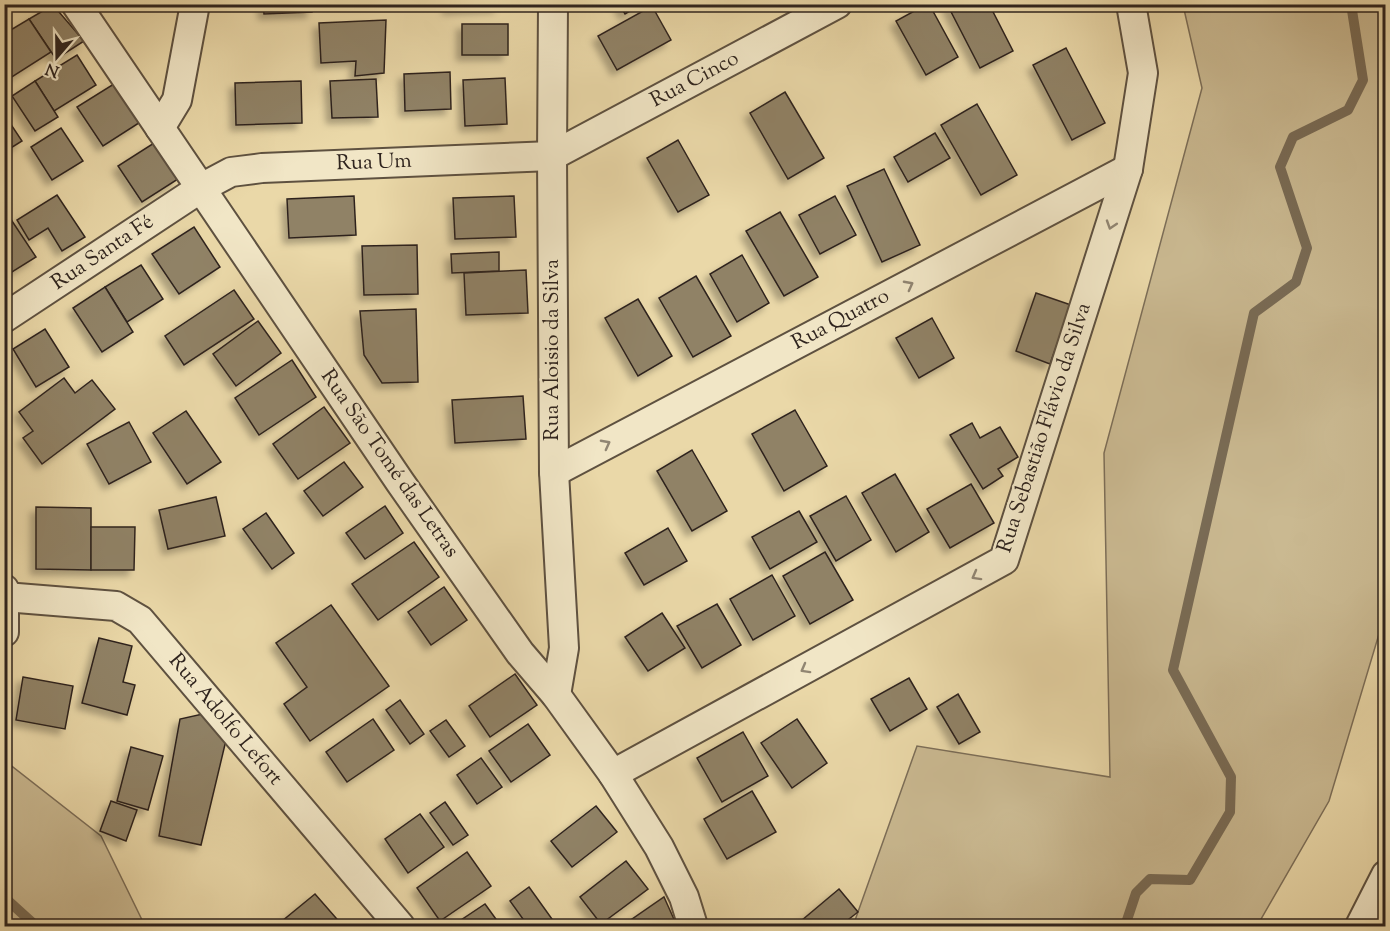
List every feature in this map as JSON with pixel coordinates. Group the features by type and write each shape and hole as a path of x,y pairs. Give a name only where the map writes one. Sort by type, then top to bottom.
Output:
{"street":[{"name":"Rua São Tomé das Letras","path":"76,4 400,482 520,652 556,695 613,774 659,847 684,897 693,927"},
{"path":"160,128 177,100 195,4"},
{"name":"Rua Aloisio da Silva","path":"553,4 554,472 564,648 556,695"},
{"name":"Rua Cinco","path":"552,156 837,4"},
{"name":"Rua Sebastião Flávio da Silva","path":"613,774 1004,560 1128,169 1143,73 1131,4"},
{"name":"Rua Um","path":"201,188 231,172 262,168 552,156"},
{"name":"Rua Quatro","path":"554,472 1128,169"},
{"name":"Rua Santa Fé","path":"4,318 201,188"},
{"path":"4,589 4,632"},
{"name":"Rua Adolfo Lefort","path":"5,597 116,606 141,621 400,927"},
{"path":"1360,927 1386,875"}],"shaded area":[{"path":"1183,5 1385,5 1385,614 1329,801 1257,926 853,926 917,746 1110,777 1104,453 1202,88"},
{"path":"4,760 101,836 145,926 5,926"}],"building":[{"path":"263,4 312,4 312,12 264,14"},
{"path":"448,4 499,4 499,7 448,9"},
{"path":"619,4 642,4 625,14"},
{"path":"927,4 958,57 926,75 896,21"},
{"path":"947,4 989,4 1013,51 980,68"},
{"path":"53,5 84,41 56,59 29,19"},
{"path":"652,6 671,40 617,70 598,36"},
{"path":"29,19 51,52 4,82 4,34"},
{"path":"386,20 384,73 355,76 356,61 321,63 319,23"},
{"path":"462,24 508,24 508,55 462,55"},
{"path":"1066,48 1105,123 1072,140 1033,65"},
{"path":"77,55 96,85 54,111 35,81"},
{"path":"450,72 451,109 405,111 404,74"},
{"path":"505,78 507,124 465,126 463,80"},
{"path":"376,79 378,117 332,118 330,81"},
{"path":"35,81 58,117 35,131 12,96"},
{"path":"301,81 302,123 236,125 235,83"},
{"path":"117,82 142,121 103,146 77,107"},
{"path":"785,92 824,158 788,179 750,113"},
{"path":"977,104 1017,175 981,195 941,125"},
{"path":"4,114 22,141 6,151 4,148"},
{"path":"61,128 83,161 52,180 31,147"},
{"path":"935,133 950,158 908,182 894,157"},
{"path":"678,140 709,195 678,212 647,158"},
{"path":"154,143 178,179 142,202 118,166"},
{"path":"884,169 920,245 882,262 847,186"},
{"path":"57,195 85,237 62,251 48,228 29,240 17,220"},
{"path":"354,196 356,235 289,238 287,199"},
{"path":"514,196 516,237 455,239 453,198"},
{"path":"835,196 856,235 820,254 799,215"},
{"path":"780,212 818,277 784,296 746,231"},
{"path":"10,218 36,257 4,277 4,221"},
{"path":"194,227 220,267 179,294 152,254"},
{"path":"417,245 418,294 364,295 362,246"},
{"path":"499,252 499,271 452,273 451,254"},
{"path":"742,255 769,303 737,322 710,274"},
{"path":"141,265 163,299 127,322 105,287"},
{"path":"526,270 528,313 466,315 464,273"},
{"path":"696,276 731,336 693,357 659,298"},
{"path":"105,287 133,332 102,352 73,308"},
{"path":"234,290 254,319 184,365 165,336"},
{"path":"1036,293 1071,305 1050,364 1016,351"},
{"path":"638,299 672,356 638,376 605,318"},
{"path":"416,309 418,382 382,383 364,355 360,311"},
{"path":"932,318 954,358 919,378 896,338"},
{"path":"258,321 281,353 236,386 213,354"},
{"path":"45,329 69,367 36,387 13,349"},
{"path":"292,360 316,397 259,435 235,398"},
{"path":"64,378 75,393 92,380 115,409 42,464 23,438 33,431 19,412"},
{"path":"523,396 526,439 455,443 452,400"},
{"path":"324,407 350,443 298,479 273,444"},
{"path":"795,410 827,466 784,491 752,434"},
{"path":"186,411 221,462 187,484 153,433"},
{"path":"129,422 151,462 109,484 87,444"},
{"path":"972,423 980,438 1000,427 1018,457 998,469 1003,476 983,489 950,435"},
{"path":"692,450 727,511 692,531 657,471"},
{"path":"344,462 363,487 323,516 304,491"},
{"path":"895,474 929,532 896,552 862,493"},
{"path":"971,484 994,523 950,548 927,509"},
{"path":"846,496 871,540 836,561 810,516"},
{"path":"216,497 225,536 168,549 159,510"},
{"path":"385,506 403,533 365,559 346,533"},
{"path":"36,507 91,508 91,570 36,569"},
{"path":"799,511 817,542 770,569 752,537"},
{"path":"266,513 294,553 272,569 243,529"},
{"path":"91,527 135,527 134,570 91,570"},
{"path":"668,528 687,561 644,585 625,553"},
{"path":"414,542 439,577 378,620 352,584"},
{"path":"825,552 853,600 810,624 783,576"},
{"path":"772,575 795,616 753,640 730,599"},
{"path":"444,587 467,620 431,645 408,612"},
{"path":"717,604 741,645 702,668 677,626"},
{"path":"331,605 389,686 310,741 284,704 307,687 276,643"},
{"path":"662,613 685,648 648,671 625,637"},
{"path":"99,638 132,646 123,682 135,685 127,715 82,703"},
{"path":"515,674 537,705 490,737 469,706"},
{"path":"23,677 73,686 65,729 16,720"},
{"path":"909,678 927,709 890,731 871,699"},
{"path":"958,694 980,732 959,744 937,707"},
{"path":"400,700 424,734 410,744 386,710"},
{"path":"207,713 227,736 201,845 159,836 180,719"},
{"path":"373,719 394,750 347,782 326,752"},
{"path":"797,719 827,763 792,788 761,743"},
{"path":"446,720 465,746 449,757 430,731"},
{"path":"528,724 550,755 511,782 489,751"},
{"path":"743,732 768,776 722,802 697,758"},
{"path":"131,747 163,756 148,810 117,801"},
{"path":"481,758 502,787 477,804 457,775"},
{"path":"752,791 776,832 727,859 704,819"},
{"path":"111,801 137,810 126,841 100,831"},
{"path":"445,802 468,835 453,845 430,813"},
{"path":"596,806 617,832 572,867 551,841"},
{"path":"420,814 444,847 408,873 385,839"},
{"path":"467,852 491,886 440,921 417,888"},
{"path":"626,861 648,889 601,924 580,897"},
{"path":"529,887 557,926 528,926 510,901"},
{"path":"839,889 858,912 840,926 795,926"},
{"path":"315,894 343,926 276,926"},
{"path":"664,897 677,926 622,926"},
{"path":"485,904 501,926 452,926"}],"waterway":[{"path":"1125,926 1136,893 1150,879 1190,880 1230,812 1231,777 1173,670 1254,313 1296,282 1307,248 1280,167 1293,137 1348,110 1363,80 1351,4"},
{"path":"4,897 36,926"}]}
